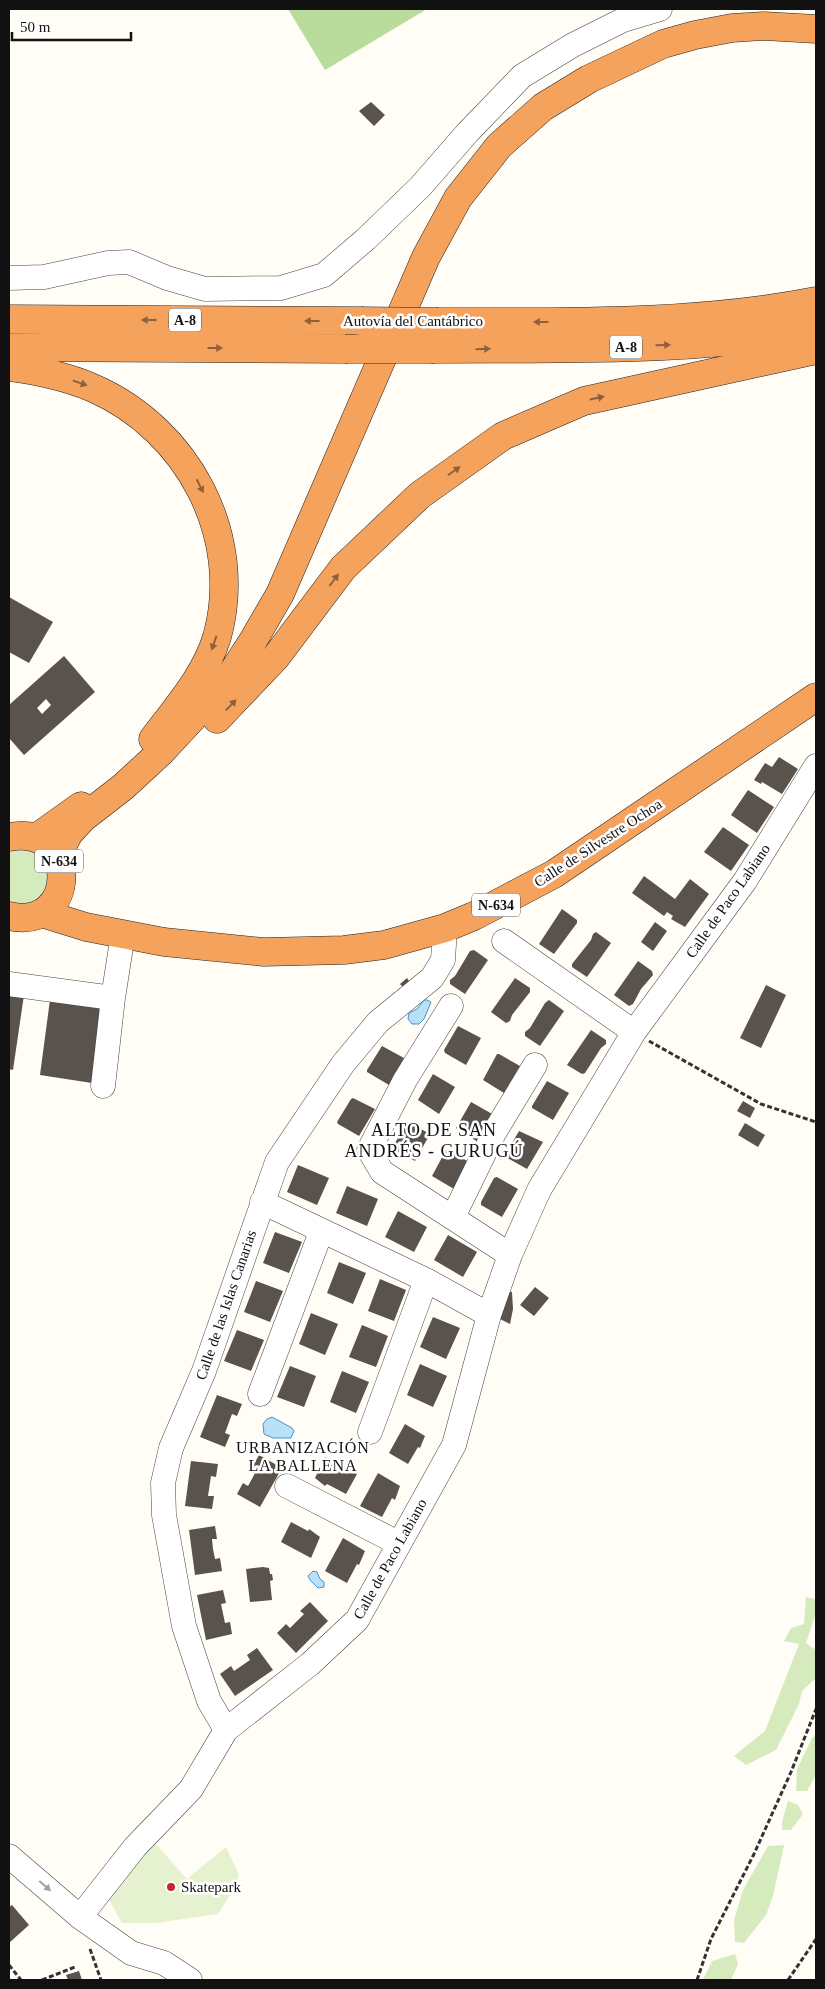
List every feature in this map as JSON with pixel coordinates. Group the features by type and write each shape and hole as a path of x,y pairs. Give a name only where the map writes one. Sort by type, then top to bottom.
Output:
{"highway":[{"path":"57,856 69,833 82,818 123,787 203,709 227,681 254,639 280,594 426,257 458,198 499,146 542,107 589,79 663,44 695,35 732,28 764,26 816,29"},
{"path":"695,35 763,36 816,46"},
{"path":"571,322 639,308 792,288 816,281"},
{"name":"Autovía del Cantábrico","path":"9,319 571,322 696,316 816,301"},
{"name":"Autovía del Cantábrico","path":"9,347 434,349 669,345 745,339 816,329"},
{"path":"123,787 158,768 195,742 276,657 343,568 420,495 503,436 584,401 816,350"},
{"path":"9,366 46,373 92,387 146,419 171,444 197,481 210,506 222,556 224,571 223,605 216,636 206,664 192,687 153,739 91,800"},
{"name":"Calle de Silvestre Ochoa","path":"123,934 205,947 264,952 344,950 384,945 445,928 474,916 554,874 816,697"},
{"path":"36,838 173,739"},
{"name":"N-634","path":"9,837 23,835 44,842 57,856 62,870 62,884 58,896 51,906 30,918 9,916"},
{"name":"N-634","path":"62,884 80,910 123,934"},
{"name":"N-634","path":"41,913 86,927 123,934"}],"street":[{"path":"9,278 44,277 108,263 130,262 167,278 205,289 280,288 324,275 366,239 420,187 468,132 522,76 573,45 624,20 660,9"},
{"name":"Calle de Paco Labiano","path":"80,1917 135,1847 191,1789 226,1730 310,1664 357,1620 454,1445 489,1315 510,1255 539,1190 634,1032 745,881 816,766"},
{"name":"Calle de las Islas Canarias","path":"226,1730 209,1701 184,1626 164,1515 163,1483 171,1448 204,1371 277,1162 342,1064 378,1022 432,978 443,960 445,928"},
{"path":"103,1086 113,998 123,934"},
{"path":"504,941 634,1032"},
{"path":"9,984 113,998"},
{"path":"451,1006 405,1080 370,1150 382,1172 510,1255"},
{"path":"453,1218 494,1132 535,1065"},
{"path":"262,1202 321,1232 426,1280 489,1315"},
{"path":"260,1394 321,1232"},
{"path":"370,1432 426,1280"},
{"path":"287,1486 398,1543"},
{"path":"9,1856 80,1917 131,1953 164,1963 190,1980"}],"path":[{"path":"634,1032 761,1104 816,1122"},
{"path":"697,1980 710,1939 754,1854 791,1772 816,1709"},
{"path":"788,1980 816,1939"},
{"path":"9,1965 21,1980"},
{"path":"42,1980 75,1967"}],"green space":[{"path":"288,9 427,9 325,70"},
{"path":"25,849 40,857 47,869 50,881 42,895 35,902 31,904 9,903 9,853 14,850"},
{"path":"806,1597 816,1599 816,1613 806,1643 816,1650 816,1678 802,1691 799,1704 776,1750 746,1765 734,1756 765,1731 799,1644 784,1641 791,1628 804,1624"},
{"path":"816,1735 816,1775 807,1791 796,1791 797,1769 812,1738"},
{"path":"788,1801 798,1805 803,1814 791,1830 782,1830 782,1822"},
{"name":"Skatepark","path":"153,1841 187,1879 226,1847 239,1875 218,1914 155,1923 122,1923 108,1898"},
{"path":"784,1845 773,1896 766,1915 744,1943 735,1942 734,1920 743,1890 768,1846"},
{"path":"735,1954 738,1964 731,1980 703,1980 712,1961"}],"water":[{"path":"424,1000 431,1002 424,1019 419,1024 412,1024 408,1019 409,1013 417,1009"},
{"path":"272,1417 292,1428 294,1431 291,1438 273,1438 264,1434 263,1424"},
{"path":"313,1571 317,1572 320,1579 324,1582 324,1587 318,1588 310,1580 308,1576"}],"building":[{"path":"371,102 385,115 374,126 359,111"},
{"path":"9,597 53,622 29,663 9,652"},
{"path":"64,656 95,692 24,755 9,738 9,705","holes":["46,699 51,705 42,714 37,708"]},
{"path":"779,757 798,769 782,794 762,782 761,784 754,780 765,763 772,767"},
{"path":"748,790 774,807 757,833 731,815"},
{"path":"723,827 749,845 731,871 704,852"},
{"path":"644,876 675,899 690,879 709,894 685,927 671,919 673,916 667,912 664,916 632,893"},
{"path":"562,909 577,920 577,923 554,954 539,944"},
{"path":"655,922 667,931 653,951 641,942"},
{"path":"596,932 611,943 587,977 572,967 572,964"},
{"path":"474,950 488,960 465,994 450,984 450,980 455,976 470,951"},
{"path":"638,961 652,971 653,975 641,989 633,1004 629,1006 614,995"},
{"path":"407,978 409,981 403,987 400,984"},
{"path":"515,978 530,988 530,992 512,1015 510,1021 506,1023 491,1012"},
{"path":"766,985 786,995 761,1048 740,1038"},
{"path":"9,986 25,988 13,1070 9,1069"},
{"path":"51,992 103,999 92,1083 40,1075"},
{"path":"549,1000 564,1011 540,1046 525,1036 525,1032 530,1028 545,1003"},
{"path":"458,1026 481,1038 466,1065 445,1053 444,1050"},
{"path":"591,1030 606,1040 606,1044 601,1048 585,1073 582,1074 567,1065"},
{"path":"382,1046 404,1058 389,1085 367,1072"},
{"path":"497,1054 520,1066 504,1093 483,1080"},
{"path":"433,1074 455,1087 439,1114 418,1100"},
{"path":"547,1081 569,1093 553,1120 532,1108"},
{"path":"353,1098 375,1109 359,1136 337,1122"},
{"path":"743,1101 755,1108 750,1118 737,1111"},
{"path":"471,1102 494,1115 478,1142 456,1128"},
{"path":"408,1122 430,1134 415,1161 394,1149 393,1146"},
{"path":"745,1123 765,1135 758,1147 738,1135"},
{"path":"519,1131 543,1142 527,1169 505,1155"},
{"path":"446,1150 469,1162 454,1189 432,1176"},
{"path":"298,1165 329,1178 317,1205 287,1192"},
{"path":"497,1177 518,1189 502,1217 481,1205 494,1178"},
{"path":"347,1186 378,1199 367,1226 336,1213"},
{"path":"398,1211 427,1227 414,1252 385,1237"},
{"path":"275,1232 302,1242 289,1273 263,1263"},
{"path":"448,1235 477,1252 463,1277 434,1260"},
{"path":"339,1262 366,1273 353,1304 327,1293"},
{"path":"380,1279 406,1290 394,1321 368,1311"},
{"path":"256,1281 283,1291 270,1322 244,1312"},
{"path":"535,1287 549,1298 534,1316 520,1305"},
{"path":"508,1291 512,1292 513,1309 510,1324 500,1319"},
{"path":"311,1313 338,1324 325,1355 299,1344"},
{"path":"433,1317 460,1328 446,1359 420,1347"},
{"path":"362,1325 388,1336 376,1367 349,1357"},
{"path":"237,1330 264,1340 251,1371 224,1361"},
{"path":"420,1364 447,1376 433,1407 407,1395"},
{"path":"290,1366 316,1376 304,1407 277,1397"},
{"path":"342,1371 369,1382 356,1413 330,1402"},
{"path":"217,1395 242,1404 237,1416 232,1414 225,1433 230,1435 225,1447 200,1437"},
{"path":"405,1424 425,1436 420,1448 418,1447 408,1464 389,1453"},
{"path":"259,1455 282,1468 260,1507 237,1494 243,1483 248,1486 257,1468 253,1466"},
{"path":"325,1457 357,1474 346,1494 327,1484 325,1486 315,1478"},
{"path":"191,1461 218,1464 216,1477 211,1476 208,1496 214,1496 212,1509 185,1506"},
{"path":"378,1473 400,1486 395,1500 392,1498 382,1517 360,1506"},
{"path":"291,1522 308,1531 309,1529 320,1537 311,1558 281,1542"},
{"path":"215,1526 217,1539 212,1539 213,1549 215,1559 220,1558 222,1571 195,1575 189,1530"},
{"path":"343,1538 365,1551 359,1565 357,1564 347,1583 325,1571"},
{"path":"269,1568 270,1574 272,1574 273,1580 270,1581 272,1600 250,1602 246,1569"},
{"path":"223,1590 226,1603 221,1604 225,1623 230,1622 232,1634 206,1640 197,1595"},
{"path":"310,1602 328,1621 296,1653 277,1633 286,1624 290,1628 304,1614 300,1611"},
{"path":"257,1648 273,1670 235,1696 220,1674 231,1666 234,1671 250,1660 247,1655"},
{"path":"12,1905 29,1925 9,1943 9,1907"},
{"path":"79,1971 82,1980 68,1980 66,1975"}],"place":[{"name":"Skatepark","path":"171,1887"}],"district":[{"name":"ALTO DE SAN ANDRÉS - GURUGÚ","path":"434,1140"},
{"name":"URBANIZACIÓN LA BALLENA","path":"303,1456"}]}
